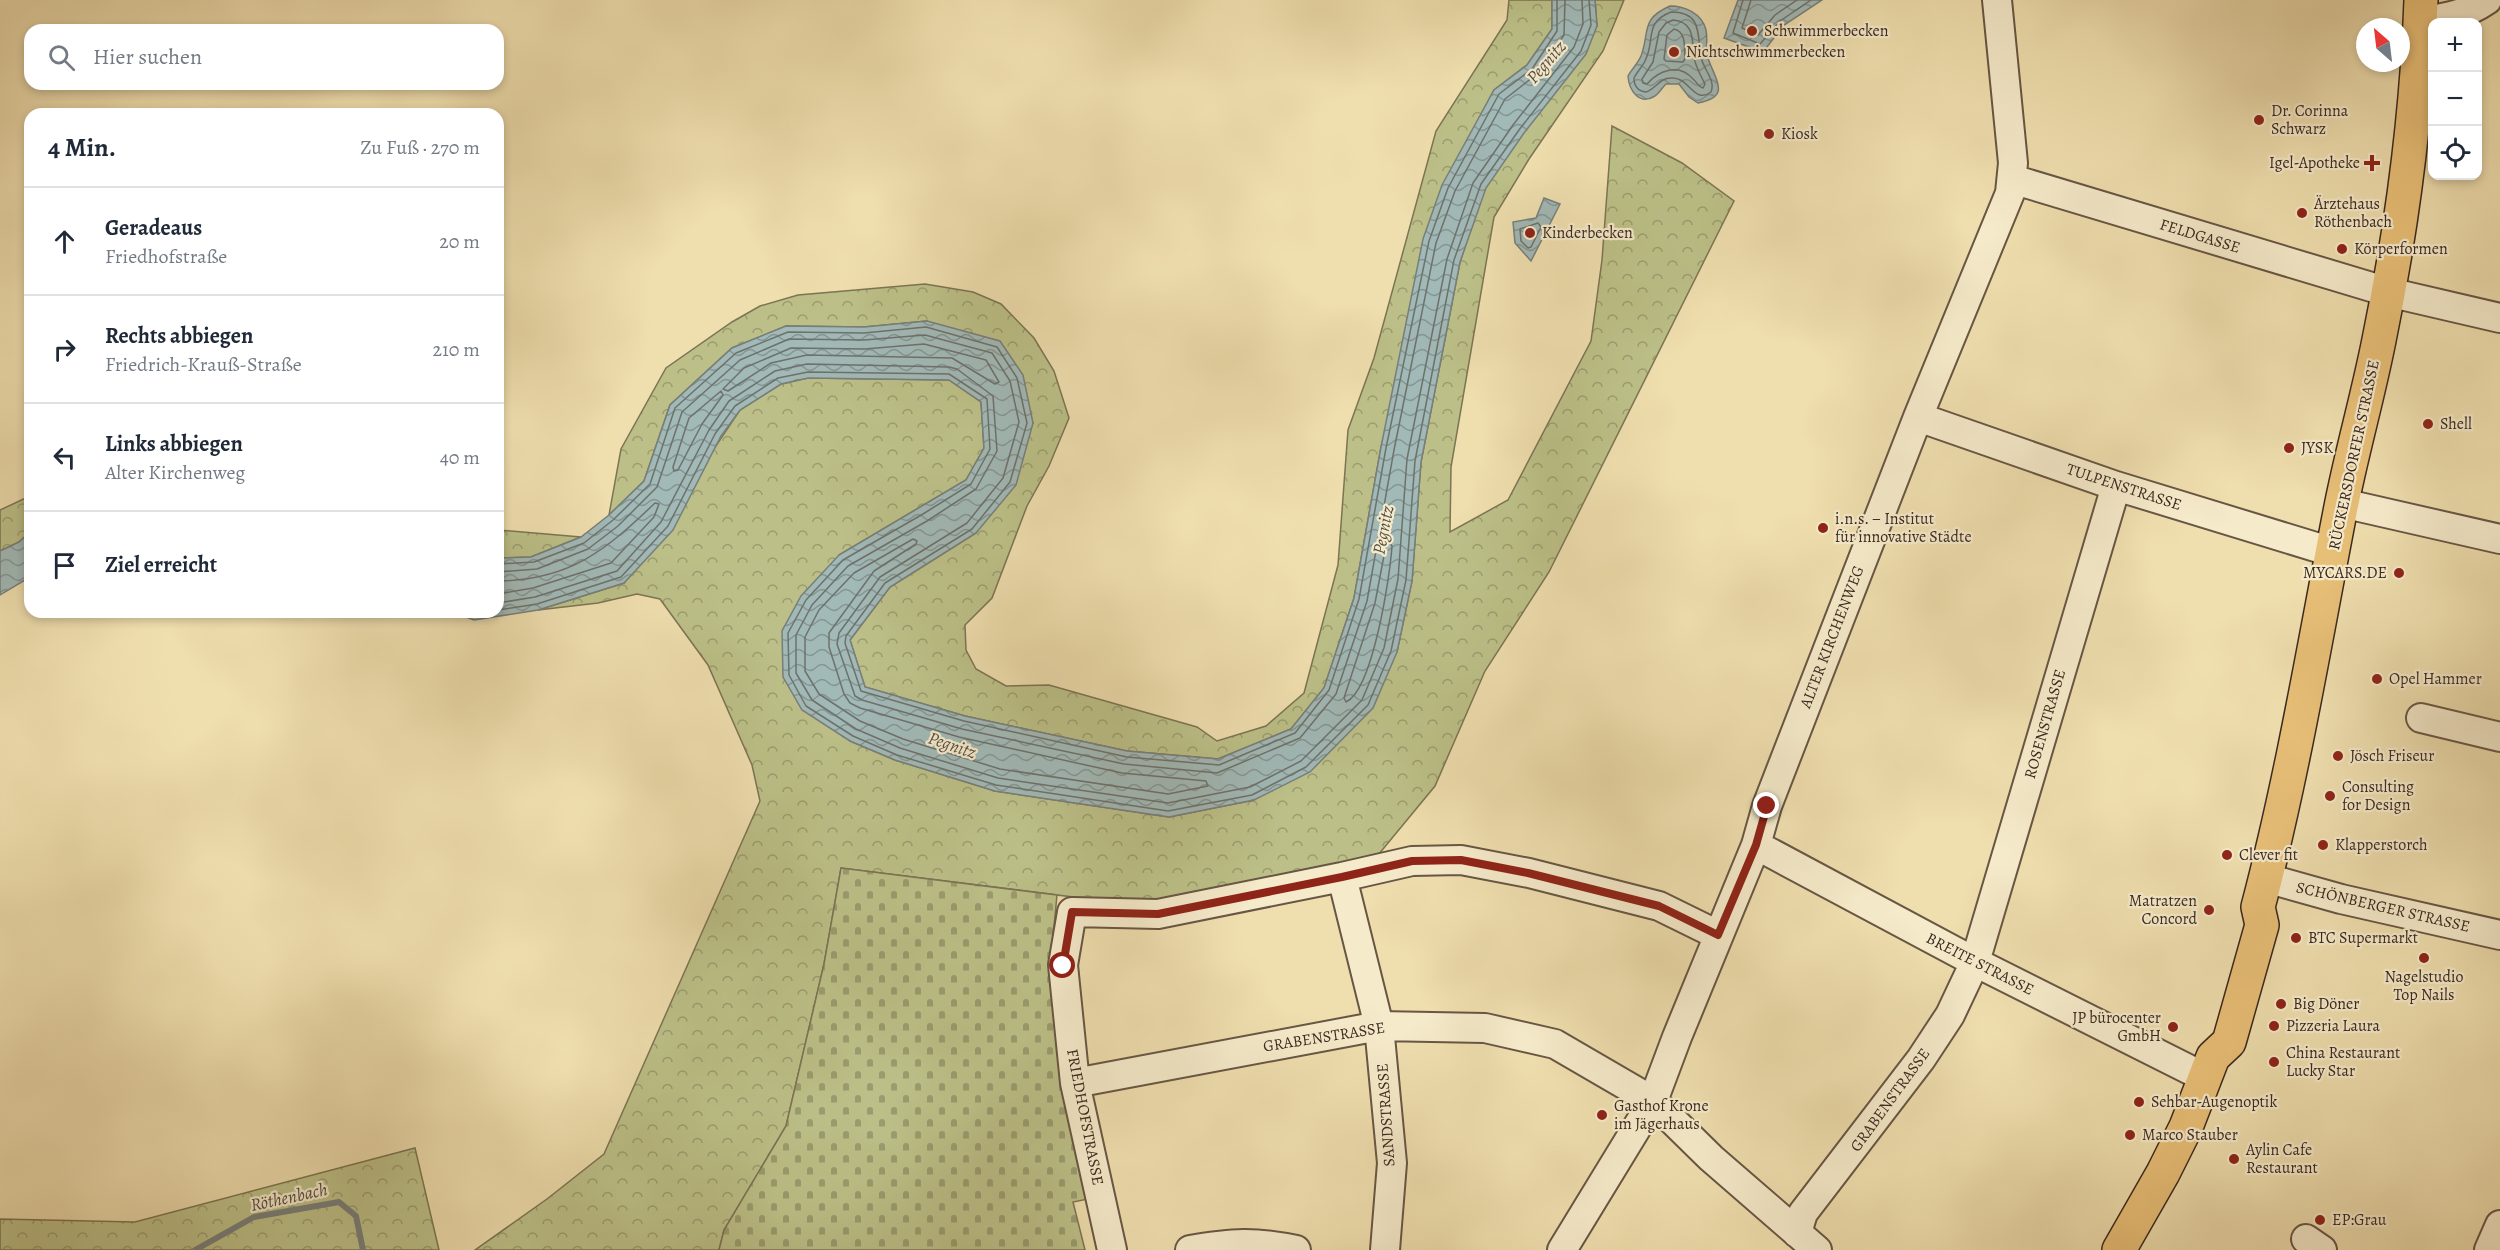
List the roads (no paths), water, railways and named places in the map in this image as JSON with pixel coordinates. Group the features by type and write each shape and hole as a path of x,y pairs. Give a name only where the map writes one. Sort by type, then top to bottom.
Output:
{"main road":[{"name":"RÜCKERSDORFER STRASSE","path":"2119,1250 2163,1173 2209,1068 2229,1042 2262,926 2262,892 2388,292 2410,160 2421,10"}],"street":[{"name":"ALTER KIRCHENWEG","path":"1562,1250 1653,1101 1756,845 1767,806 1918,417 2010,193 2013,164 1997,0"},
{"path":"2421,10 2454,17 2473,10 2487,0"},
{"name":"FELDGASSE","path":"2012,179 2388,292 2500,318"},
{"name":"TULPENSTRASSE","path":"1918,417 2116,486 2332,552"},
{"name":"ROSENSTRASSE","path":"1975,962 2116,486"},
{"path":"2342,503 2500,539"},
{"path":"2421,718 2500,738"},
{"name":"BREITE STRASSE","path":"1756,845 1975,962 2209,1068"},
{"path":"1342,877 1412,861 1461,860 1528,873 1659,906 1718,935"},
{"name":"FRIEDHOFSTRASSE","path":"1112,1250 1075,1083 1063,966 1072,912 1158,914 1342,877"},
{"name":"SANDSTRASSE","path":"1342,877 1379,1026 1392,1163 1385,1250"},
{"name":"SCHÖNBERGER STRASSE","path":"2262,892 2341,899 2500,935"},
{"name":"GRABENSTRASSE","path":"1807,1241 1803,1213 1921,1059 1950,1015 1975,962"},
{"name":"GRABENSTRASSE","path":"1075,1083 1379,1026 1485,1028 1555,1044 1653,1101 1711,1158 1807,1241"},
{"path":"2489,1250 2500,1225"},
{"path":"1190,1250 1231,1243 1269,1245 1296,1250"}],"water":[{"name":"Pegnitz","path":"1552,0 1595,0 1597,26 1586,54 1524,133 1486,188 1460,262 1421,462 1412,581 1397,652 1373,708 1310,772 1254,800 1169,817 995,791 895,760 850,741 802,710 783,677 782,631 801,596 839,555 966,480 984,448 981,402 949,380 808,378 781,384 740,410 721,436 673,530 624,583 538,610 504,615 504,558 531,557 581,537 609,515 644,481 670,405 732,348 786,326 864,327 927,321 1000,341 1023,375 1033,423 1016,485 976,533 890,587 850,640 865,687 965,716 1127,751 1218,759 1291,729 1324,688 1354,598 1381,447 1423,239 1442,185 1494,90 1527,65 1552,29"},
{"name":"Schwimmerbecken","path":"1738,0 1822,0 1784,25 1763,52 1724,38"},
{"name":"Nichtschwimmerbecken","path":"1670,6 1681,7 1692,12 1704,24 1707,33 1707,55 1718,86 1715,96 1709,100 1698,103 1689,97 1679,84 1666,84 1649,99 1640,98 1630,86 1628,76 1641,56 1650,21"},
{"name":"Kinderbecken","path":"1544,198 1560,204 1531,261 1515,243 1513,222 1536,218"},
{"path":"24,537 24,581 0,595 0,551"}],"waterway":[{"name":"Röthenbach","path":"195,1250 254,1217 339,1202 356,1216 363,1250"}],"place":[{"name":"Schwimmerbecken","path":"1752,31"},
{"name":"Nichtschwimmerbecken","path":"1674,52"},
{"name":"Dr. Corinna Schwarz","path":"2259,120"},
{"name":"Kiosk","path":"1769,134"},
{"name":"Igel-Apotheke","path":"2372,163"},
{"name":"Ärztehaus Röthenbach","path":"2302,213"},
{"name":"Kinderbecken","path":"1530,233"},
{"name":"Körperformen","path":"2342,249"},
{"name":"Shell","path":"2428,424"},
{"name":"JYSK","path":"2289,448"},
{"name":"i.n.s. – Institut für innovative Städte","path":"1823,528"},
{"name":"MYCARS.DE","path":"2399,573"},
{"name":"Opel Hammer","path":"2377,679"},
{"name":"Jösch Friseur","path":"2338,756"},
{"name":"Consulting for Design","path":"2330,796"},
{"name":"Klapperstorch","path":"2323,845"},
{"name":"Clever fit","path":"2227,855"},
{"name":"Matratzen Concord","path":"2209,910"},
{"name":"BTC Supermarkt","path":"2296,938"},
{"name":"Nagelstudio Top Nails","path":"2424,958"},
{"name":"Big Döner","path":"2281,1004"},
{"name":"Pizzeria Laura","path":"2274,1026"},
{"name":"JP bürocenter GmbH","path":"2173,1027"},
{"name":"China Restaurant Lucky Star","path":"2274,1062"},
{"name":"Sehbar-Augenoptik","path":"2139,1102"},
{"name":"Gasthof Krone im Jägerhaus","path":"1602,1115"},
{"name":"Marco Stauber","path":"2130,1135"},
{"name":"Aylin Cafe Restaurant","path":"2234,1159"},
{"name":"EP:Grau","path":"2320,1220"}]}
